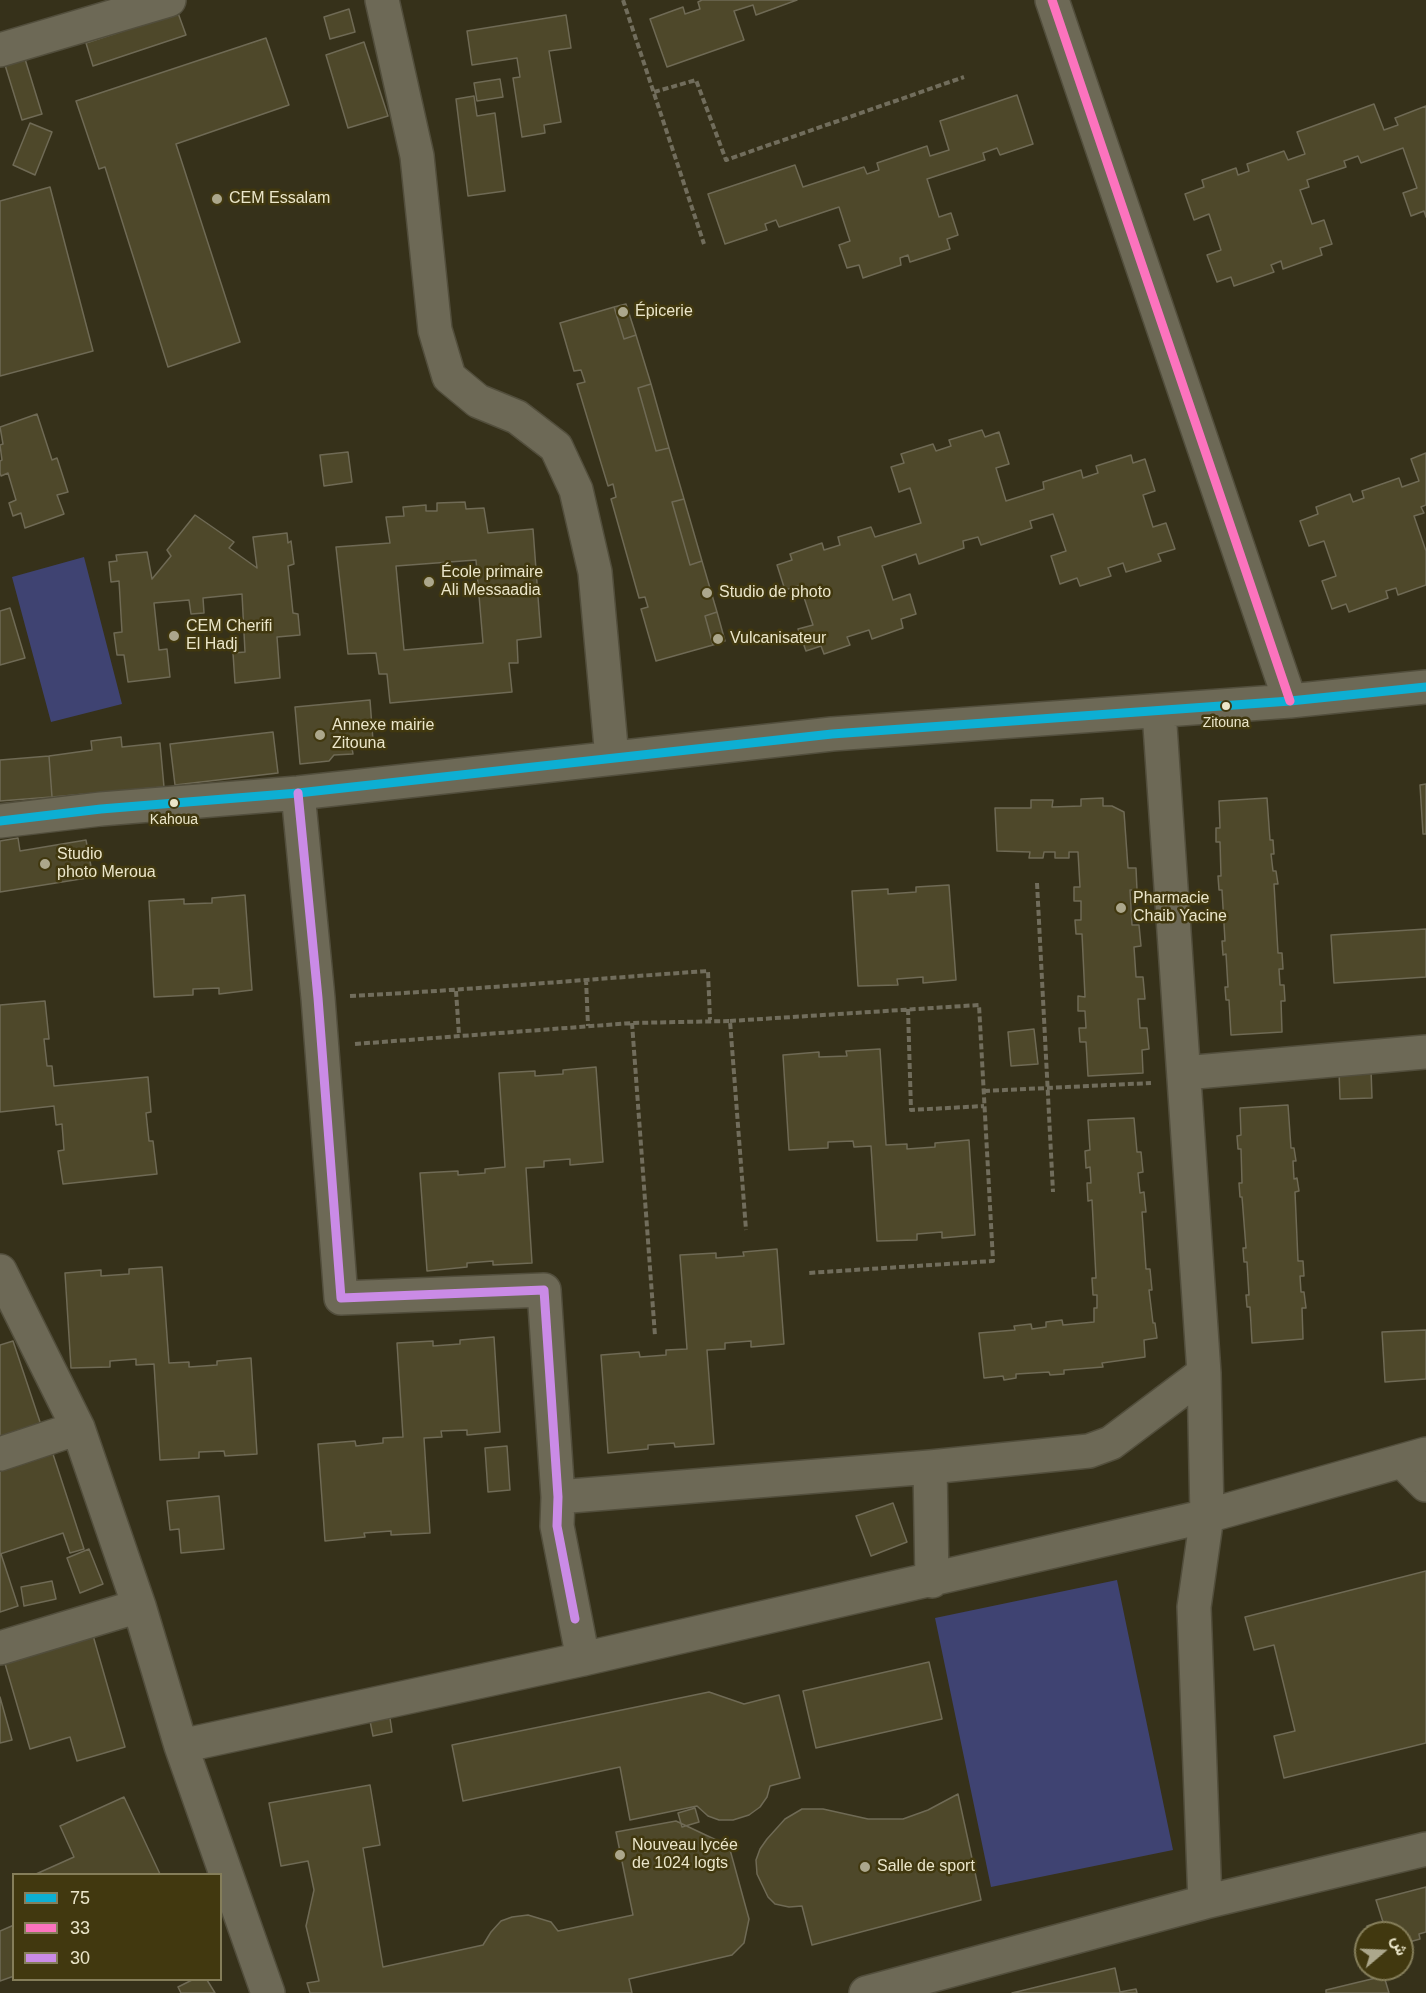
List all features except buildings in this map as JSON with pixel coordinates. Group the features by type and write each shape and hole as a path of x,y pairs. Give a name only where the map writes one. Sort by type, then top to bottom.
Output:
{"street":[{"path":"382,0 417,156 435,330 449,377 478,401 517,417 556,447 576,490 595,572 612,758"},
{"path":"1052,0 1290,701"},
{"path":"0,50 150,3"},
{"path":"0,822 101,809 298,793 832,734 1290,701 1426,687"},
{"path":"1160,711 1204,1373 1207,1516 1194,1607 1205,1902"},
{"path":"298,793 318,998 340,1298 544,1290 558,1497 557,1526 583,1659"},
{"path":"1184,1077 1426,1052"},
{"path":"1,1278 78,1428 139,1606 181,1746 268,1993"},
{"path":"558,1497 930,1467 1089,1451 1111,1443 1204,1373"},
{"path":"0,1454 78,1428"},
{"path":"181,1746 932,1581 1207,1516 1414,1457 1426,1485"},
{"path":"930,1467 932,1581"},
{"path":"0,1648 139,1606"},
{"path":"866,1993 909,1988 1205,1902 1426,1850"}],"path":[{"path":"623,0 704,244"},
{"path":"654,92 696,80 726,160 964,77"},
{"path":"1037,883 1053,1192"},
{"path":"318,998 456,991 708,971 710,1020"},
{"path":"586,979 588,1026"},
{"path":"456,991 459,1035"},
{"path":"321,1046 632,1023 730,1021 979,1005 993,1261 808,1273"},
{"path":"908,1010 911,1110 984,1106"},
{"path":"730,1021 746,1230"},
{"path":"632,1023 655,1336"},
{"path":"984,1091 1184,1077"}],"shaded area":[{"path":"84,557 122,704 51,722 12,577"},
{"path":"1117,1580 1173,1850 991,1887 935,1618"}],"transit line":[{"name":"33","path":"1052,0 1290,701"},
{"name":"75","path":"0,821 101,809 298,793 832,734 1290,701 1426,687"},
{"name":"30","path":"298,793 318,998 341,1298 544,1290 558,1497 557,1526 575,1619"}],"place":[{"name":"CEM Essalam","path":"217,199"},
{"name":"Épicerie","path":"623,312"},
{"name":"École primaire Ali Messaadia","path":"429,582"},
{"name":"Studio de photo","path":"707,593"},
{"name":"CEM Cherifi El Hadj","path":"174,636"},
{"name":"Vulcanisateur","path":"718,639"},
{"name":"Zitouna","path":"1226,706"},
{"name":"Annexe mairie Zitouna","path":"320,735"},
{"name":"Kahoua","path":"174,803"},
{"name":"Studio photo Meroua","path":"45,864"},
{"name":"Pharmacie Chaib Yacine","path":"1121,908"},
{"name":"Nouveau lycée de 1024 logts","path":"620,1855"},
{"name":"Salle de sport","path":"865,1867"}]}
